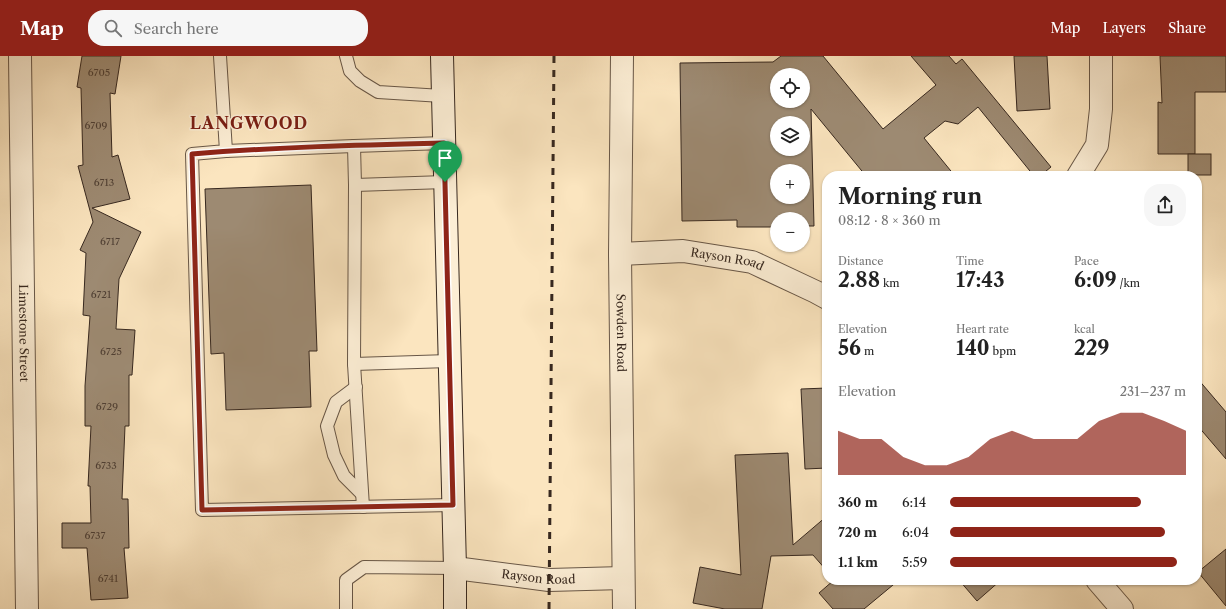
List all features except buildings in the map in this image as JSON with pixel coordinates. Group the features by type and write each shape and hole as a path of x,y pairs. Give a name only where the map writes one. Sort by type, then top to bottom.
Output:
{"street":[{"name":"Limestone Street","path":"20,56 27,609"},
{"path":"442,56 455,609"},
{"name":"Sowden Road","path":"622,56 620,254 624,609"},
{"path":"1081,171 1097,145 1101,109 1101,56"},
{"name":"Rayson Road","path":"620,254 683,251 752,262 822,295"},
{"name":"Rayson Road","path":"455,568 549,580 623,578"},
{"path":"1101,585 1122,609"}],"lane":[{"path":"220,56 226,151"},
{"path":"346,56 350,71 360,81 378,92 442,96"},
{"path":"444,143 226,151 192,154 202,510 453,505"},
{"path":"354,146 354,364 363,507"},
{"path":"355,185 445,182"},
{"path":"354,364 449,361"},
{"path":"356,387 336,402 327,426 334,455 344,476 361,493"},
{"path":"346,609 346,580 364,567 455,568"}],"railway":[{"path":"549,609 554,56"}],"district":[{"name":"LANGWOOD","path":"249,123"}],"route":[{"path":"444,143 445,182 453,505 202,510 192,154 226,151 444,143"}]}
